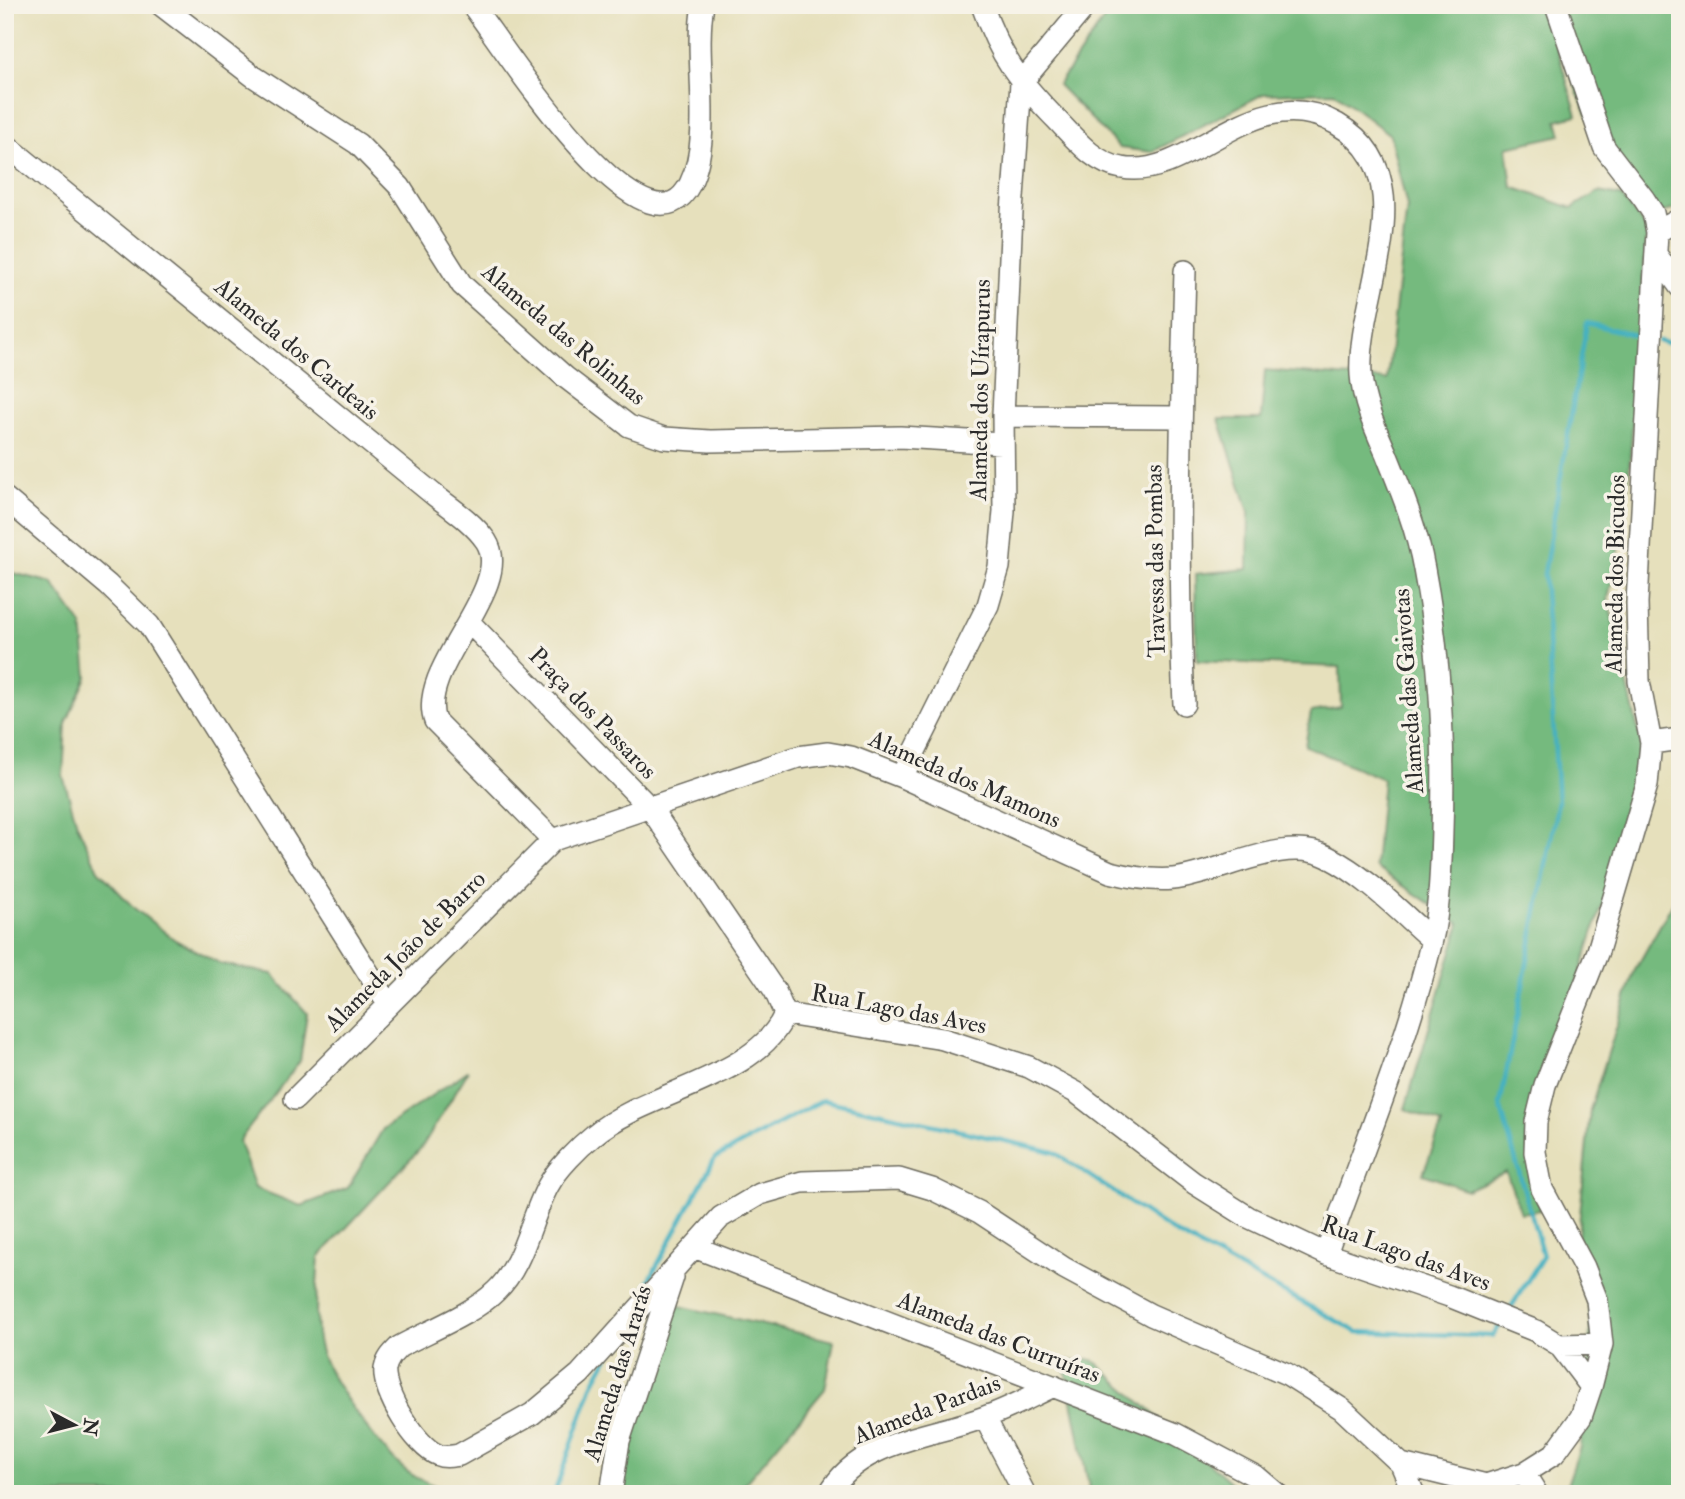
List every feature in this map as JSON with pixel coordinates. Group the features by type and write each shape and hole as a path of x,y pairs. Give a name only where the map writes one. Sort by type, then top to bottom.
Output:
{"street":[{"name":"Alameda das Rolinhas","path":"160,5 253,76 358,144 400,187 463,285 565,377 629,426 664,438 710,441 900,437 1002,443"},
{"path":"472,5 587,156 625,191 643,202 655,205 671,203 681,197 691,184 698,159 703,5"},
{"name":"Alameda das Gaivotas","path":"982,5 995,43 1021,83 1083,147 1104,162 1122,169 1142,168 1175,158 1254,118 1291,112 1315,115 1338,124 1364,145 1378,171 1384,198 1384,231 1362,336 1362,379 1366,403 1407,506 1424,565 1434,631 1443,800 1440,883 1432,940 1381,1108 1325,1254"},
{"path":"1021,83 1086,5"},
{"name":"Alameda dos Bicudos","path":"1556,5 1604,147 1653,214 1658,257 1647,371 1637,603 1639,681 1651,743 1647,785 1598,951 1549,1073 1536,1122 1535,1152 1542,1189 1593,1289 1602,1324 1602,1344"},
{"name":"Alameda dos Uírapurus","path":"902,777 988,605 1000,553 1004,511 1002,443 1012,212 1021,83"},
{"name":"Alameda dos Cardeais","path":"5,144 473,527 491,552 491,569 469,622"},
{"path":"1657,232 1680,219"},
{"path":"1658,257 1680,287"},
{"name":"Travessa das Pombas","path":"1184,704 1179,607 1180,417 1185,271"},
{"path":"1003,416 1180,417"},
{"path":"5,498 108,585 149,625 388,1004"},
{"path":"469,622 433,691 431,713 435,721 553,840"},
{"name":"Praça dos Passaros","path":"469,622 651,809 553,840"},
{"path":"1651,743 1680,739"},
{"name":"Alameda dos Mamons","path":"651,809 797,757 828,753 851,757 902,777 1110,872 1137,878 1173,879 1283,851 1304,849 1327,856 1363,879 1432,940"},
{"path":"651,809 775,991 785,1014"},
{"name":"Alameda João de Barro","path":"295,1099 553,840"},
{"name":"Rua Lago das Aves","path":"1401,1464 1483,1490 1524,1473 1554,1454 1581,1417 1591,1387 1559,1345 1504,1317 1325,1254 1248,1217 1194,1183 1077,1093 1029,1067 943,1039 785,1014 766,1041 739,1062 628,1112 594,1135 549,1184 509,1275 496,1292 399,1346 388,1357 385,1382 393,1403 431,1451 448,1457 459,1455 532,1414 580,1374 721,1217 738,1204 760,1194 802,1182 899,1179 932,1189 979,1212 1064,1268 1152,1315 1287,1374 1342,1409 1401,1464 1414,1494"},
{"name":"Alameda das Curruíras","path":"694,1247 1176,1434 1245,1470 1277,1494"},
{"name":"Alameda das Ararás","path":"611,1494 619,1441 676,1268"},
{"path":"1559,1345 1602,1344 1591,1387"},
{"name":"Alameda Pardais","path":"829,1494 846,1469 868,1456 985,1418 1054,1386"},
{"path":"985,1418 1025,1494"},
{"path":"1524,1473 1537,1494"}],"green space":[{"path":"1114,5 1544,5 1577,115 1557,120 1561,135 1507,147 1512,187 1572,208 1598,192 1621,196 1647,229 1626,512 1608,599 1641,743 1639,792 1527,1137 1541,1210 1521,1213 1506,1172 1467,1190 1423,1174 1442,1124 1405,1109 1460,924 1375,867 1383,779 1305,746 1311,712 1341,707 1340,667 1197,661 1195,574 1248,569 1249,512 1219,419 1261,419 1265,370 1387,380 1407,207 1390,135 1334,92 1263,94 1152,152 1120,148 1058,85"},
{"path":"1549,5 1680,5 1680,208 1648,216 1637,210 1574,85"},
{"path":"5,571 52,583 82,625 87,677 66,723 63,776 77,824 98,870 134,908 175,940 221,964 272,974 307,1013 300,1061 239,1141 255,1188 301,1206 348,1188 383,1129 469,1070 422,1147 319,1257 316,1309 317,1336 323,1358 363,1423 403,1468 424,1481 459,1494 5,1494"},
{"path":"1680,890 1680,1494 1564,1494 1580,1447 1591,1322 1578,1236 1590,1110 1634,972"},
{"path":"675,1305 834,1341 825,1389 736,1494 601,1494 600,1487"},
{"path":"1064,1360 1093,1360 1244,1494 1084,1494 1089,1488"}],"waterway":[{"path":"1508,1312 1543,1256 1500,1105 1558,801 1544,574 1587,323 1643,337"},
{"path":"1659,341 1680,346"},
{"path":"646,1286 715,1158 823,1100 1054,1152 1175,1233 1357,1332 1493,1336 1502,1322"},
{"path":"554,1494 593,1384 609,1355"}]}
